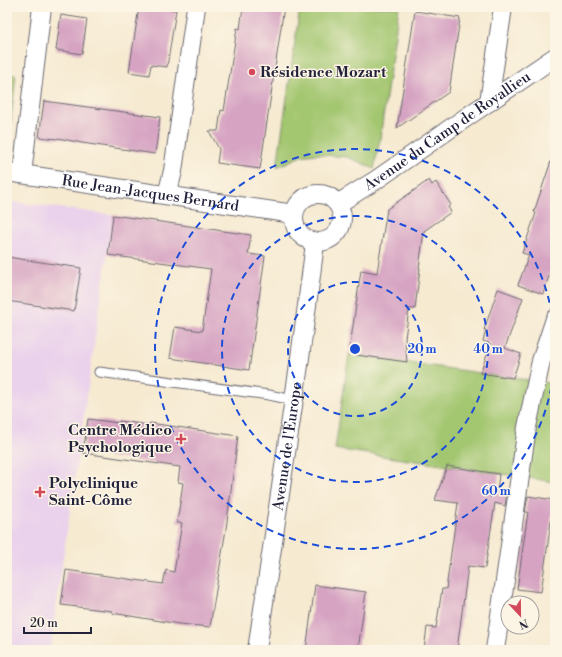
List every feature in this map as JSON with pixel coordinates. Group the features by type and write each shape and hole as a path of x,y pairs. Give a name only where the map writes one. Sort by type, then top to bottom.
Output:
{"street":[{"path":"14,173 42,7"},
{"path":"167,195 173,171 196,7"},
{"path":"489,102 503,7"},
{"name":"Avenue du Camp de Royallieu","path":"339,203 376,180 555,57"},
{"name":"Rue Jean-Jacques Bernard","path":"14,173 294,214"},
{"path":"318,193 330,196 339,203 343,214 342,225 336,235 326,241 315,242 303,237 295,227 294,214 298,203 307,196 318,193"},
{"name":"Avenue de l'Europe","path":"257,650 315,242"},
{"path":"495,650 527,427 540,361 555,319"}],"lane":[{"path":"99,372 268,395 293,400"}],"shaded area":[{"name":"Polyclinique Saint-Côme","path":"7,201 113,215 50,650 7,650"}],"green space":[{"path":"300,7 399,7 380,139 374,169 347,157 316,154 301,156 277,167"},
{"path":"7,74 16,75 10,128 7,128"},
{"path":"349,354 555,384 555,482 335,449"}],"building":[{"path":"139,7 154,7 176,10 167,67 151,65 149,75 129,72"},
{"name":"Résidence Mozart","path":"243,7 284,7 260,169 217,163 219,149 209,131 218,131 221,110 224,111 237,28 240,29"},
{"path":"415,11 460,18 449,92 397,128"},
{"path":"61,15 87,19 82,54 56,50"},
{"path":"44,101 160,117 155,154 58,138 39,137"},
{"path":"552,158 555,158 555,258 543,294 518,285 529,255 522,253 536,213 534,212"},
{"path":"429,180 432,185 436,182 451,205 448,207 451,212 424,231 415,309 409,309 405,338 407,362 349,354 361,270 377,273 387,209"},
{"path":"113,215 251,235 248,254 265,256 249,370 170,358 175,327 202,331 211,269 108,255"},
{"path":"7,257 81,268 74,311 7,301"},
{"path":"498,289 523,298 505,348 521,354 513,378 480,373 491,344 483,341 486,330 484,330"},
{"path":"88,419 149,425 150,423 238,436 226,529 210,627 179,624 112,613 112,611 61,605 66,570 163,584 166,570 174,572 182,523 177,523 183,483 178,482 180,467 83,453"},
{"path":"447,466 499,474 497,492 507,493 505,506 495,503 485,568 468,566 457,650 424,650 427,627 436,628 442,589 446,589 458,503 435,500"},
{"path":"528,496 554,500 541,592 517,589 528,512 525,512"},
{"path":"315,585 366,592 358,650 306,650"}],"place":[{"name":"Résidence Mozart","path":"252,72"},
{"name":"Centre Médico Psychologique","path":"181,439"},
{"name":"Polyclinique Saint-Côme","path":"40,492"}]}
